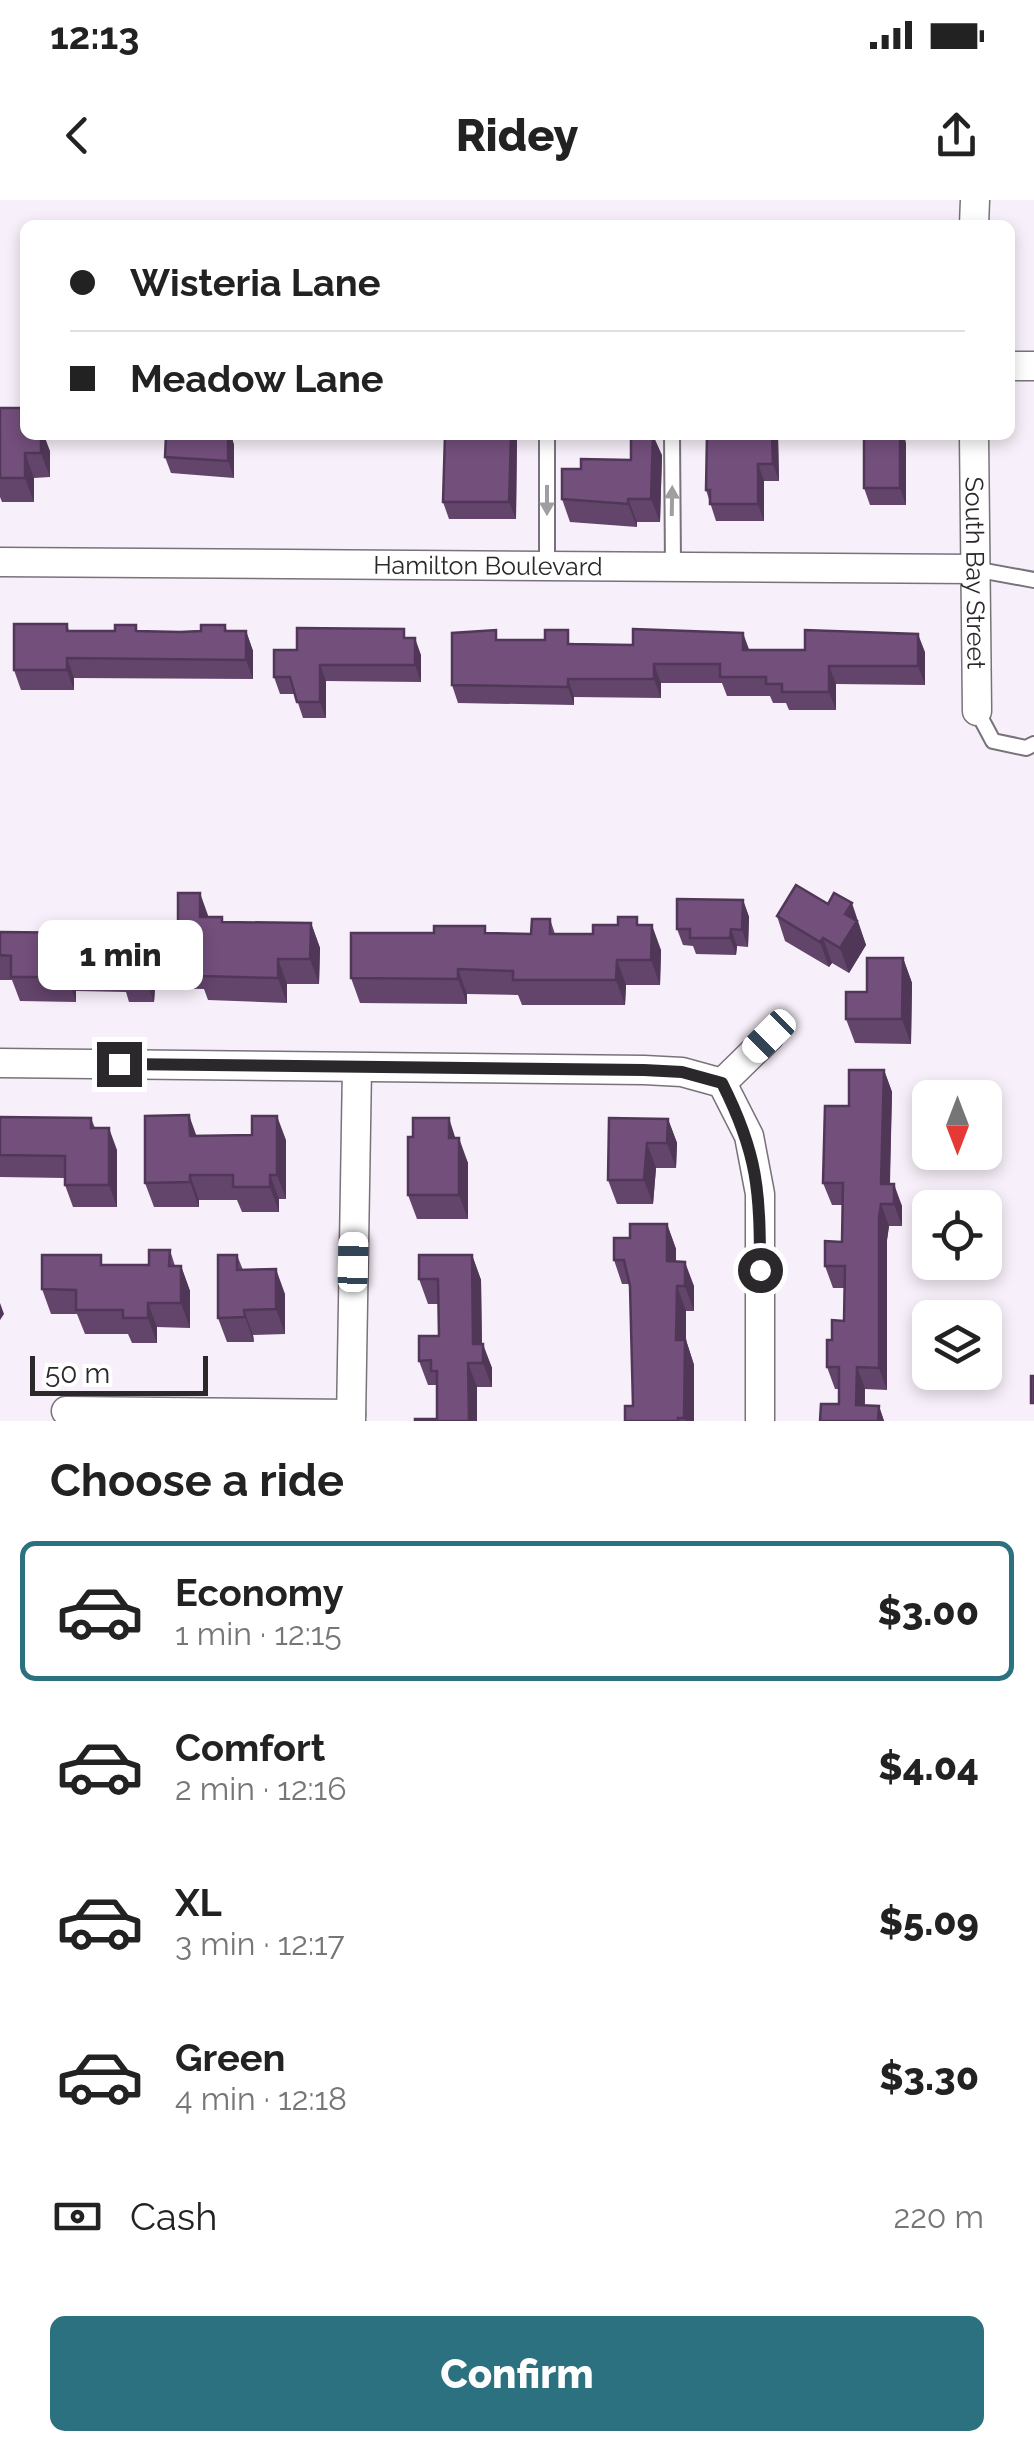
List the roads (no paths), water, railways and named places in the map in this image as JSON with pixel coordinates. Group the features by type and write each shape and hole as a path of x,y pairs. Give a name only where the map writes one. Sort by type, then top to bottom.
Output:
{"street":[{"name":"South Bay Street","path":"974,440 978,710"},
{"name":"Hamilton Boulevard","path":"0,562 974,569"},
{"path":"722,1083 769,1036"},
{"path":"0,1063 644,1070 682,1072 722,1083 749,1136 760,1194 760,1421"},
{"path":"66,1411 351,1417 356,1068"}],"lane":[{"path":"547,440 547,564"},
{"path":"672,440 673,566"},
{"path":"974,569 1034,580"},
{"path":"978,710 993,741 1026,748 1034,744"}]}
